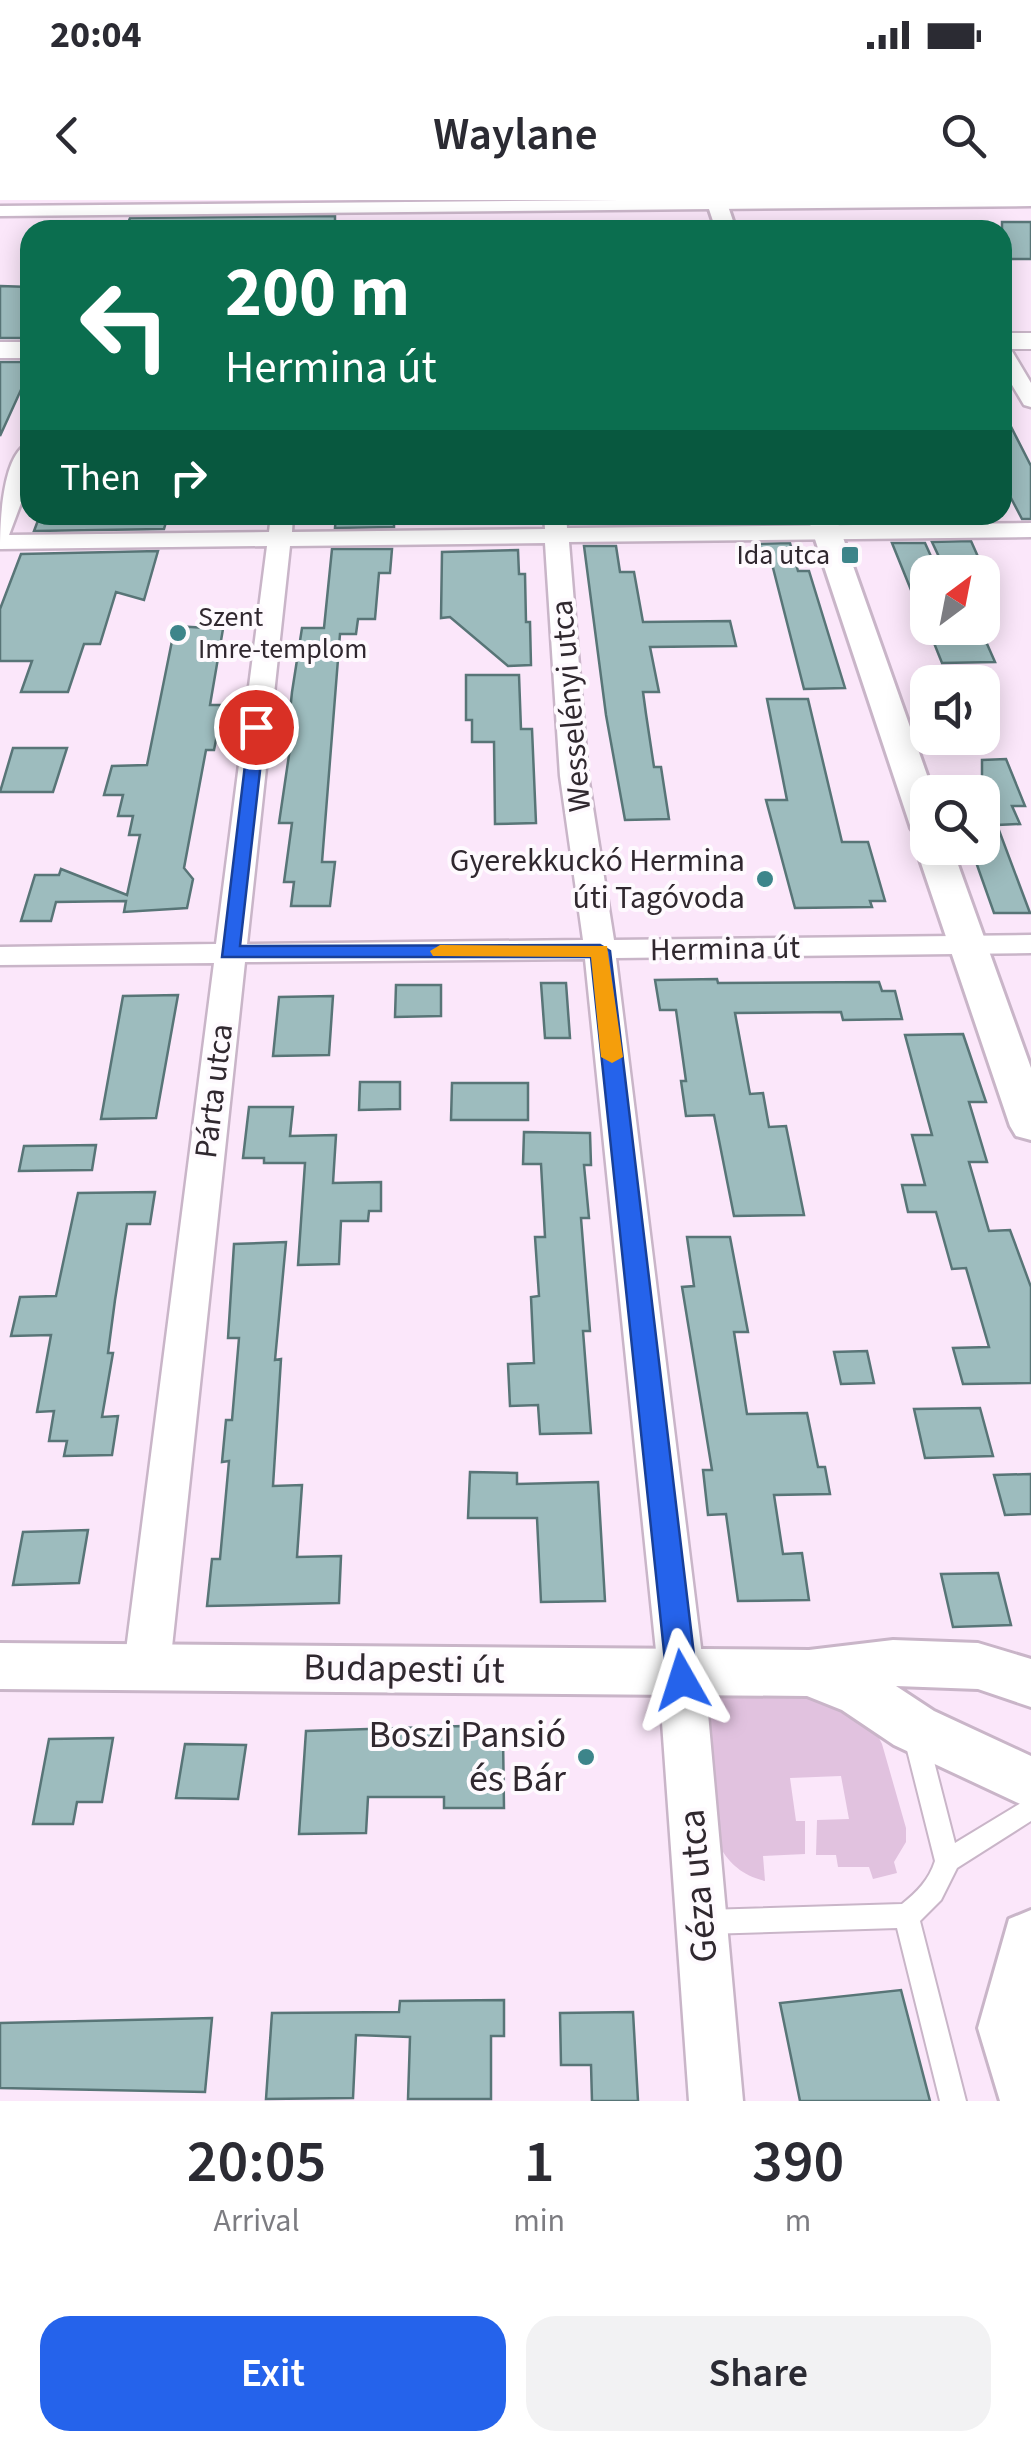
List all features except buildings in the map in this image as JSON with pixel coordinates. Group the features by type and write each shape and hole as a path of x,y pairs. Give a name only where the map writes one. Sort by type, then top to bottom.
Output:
{"street":[{"path":"0,211 118,205 716,202 919,206 1031,201"},
{"path":"1012,368 1031,402"},
{"path":"0,532 20,477"},
{"path":"0,542 280,527 556,525"},
{"name":"Wesselényi utca","path":"556,525 574,776 600,951 681,1671"},
{"path":"824,525 910,775"},
{"path":"858,525 1031,530"},
{"name":"Párta utca","path":"147,1666 280,527"},
{"path":"940,865 1031,1126"},
{"name":"Hermina út","path":"0,956 1031,944"},
{"name":"Budapesti út","path":"0,1666 809,1673 890,1662 984,1666 1031,1684"},
{"name":"Géza utca","path":"681,1671 716,2101"},
{"name":"Budapesti út","path":"809,1673 862,1693 914,1728 1031,1784"},
{"path":"1029,2083 1010,2028 1031,1939"}],"lane":[{"path":"700,1922 906,1916 927,1902 942,1880 947,1861 914,1728"},
{"path":"947,1861 1031,1808"},
{"path":"906,1916 953,2101"}],"shaded area":[{"path":"819,1686 869,1718 882,1744 906,1828 906,1842 894,1862 897,1873 873,1879 869,1867 838,1867 836,1855 816,1855 817,1820 849,1819 841,1776 790,1778 796,1821 805,1821 805,1854 763,1856 765,1881 738,1868 719,1846 703,1708 707,1694"}],"slow traffic":[{"path":"440,951 600,951 612,1057"}],"place":[{"name":"Ida utca","path":"850,555"},
{"name":"Szent Imre-templom","path":"178,633"},
{"name":"Gyerekkuckó Hermina úti Tagóvoda","path":"765,879"},
{"name":"Boszi Pansió és Bár","path":"586,1757"}],"route":[{"path":"256,727 230,952 600,951 682,1680"}]}
